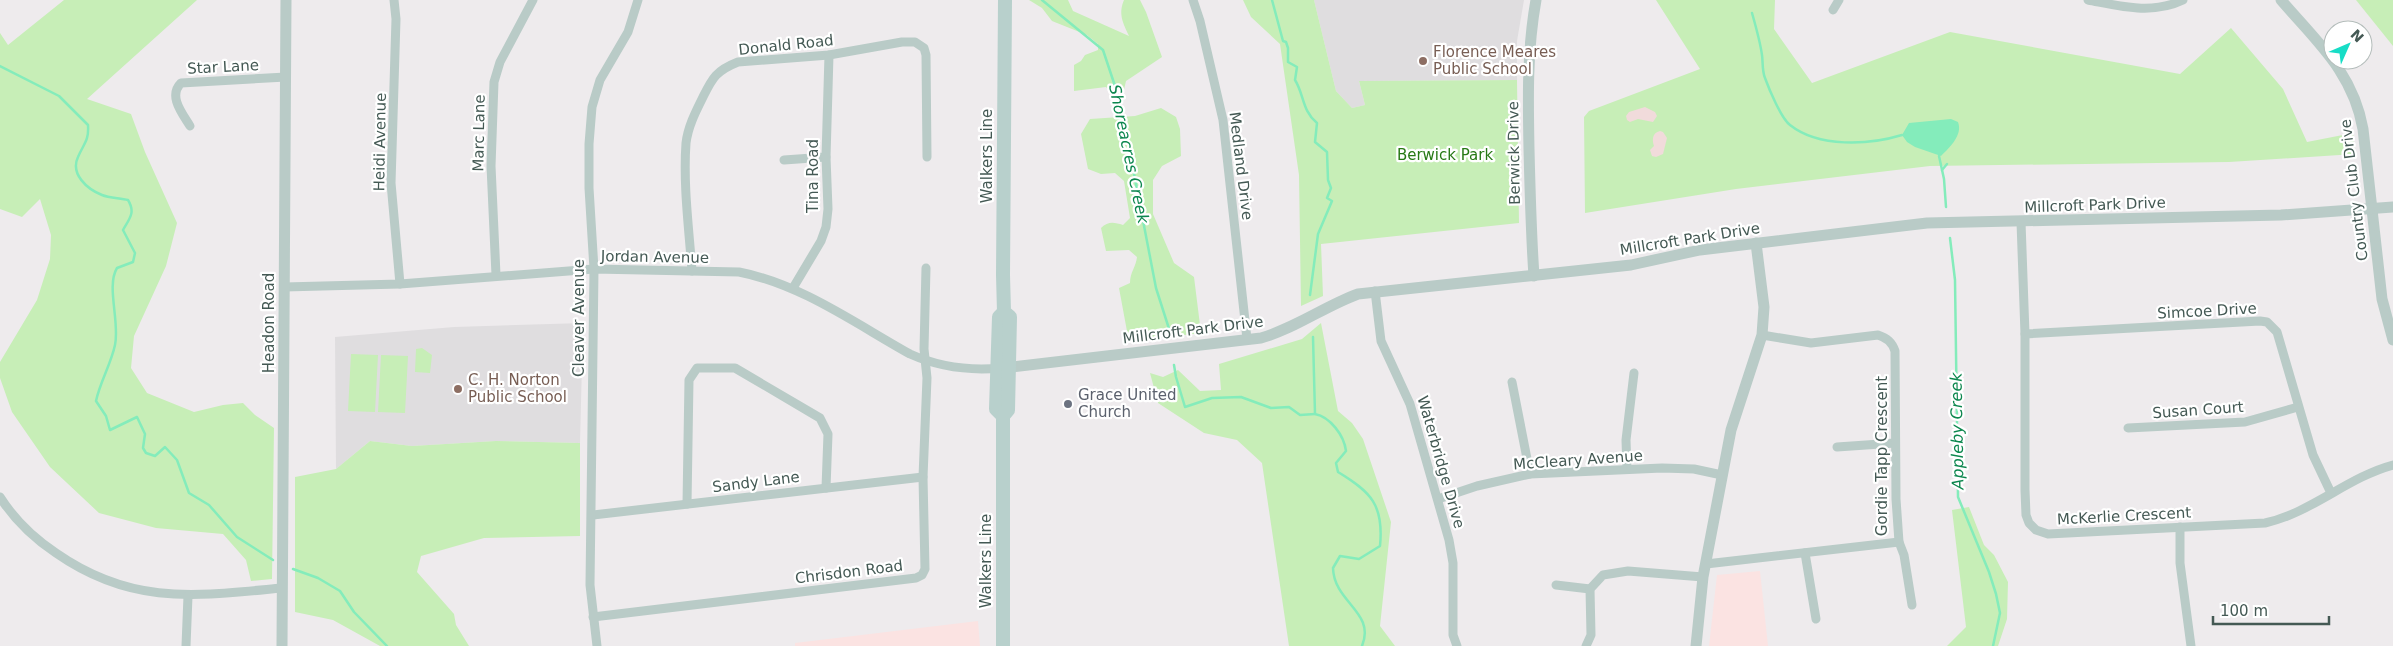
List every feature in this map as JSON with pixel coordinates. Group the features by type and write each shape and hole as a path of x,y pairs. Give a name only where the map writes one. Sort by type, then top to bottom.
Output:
{"main road":[{"name":"Walkers Line","path":"1003,646 1003,416 1008,410 999,317 1004,312 1005,0"}],"street":[{"name":"Headon Road","path":"282,646 286,0"},
{"name":"Heidi Avenue","path":"394,0 396,19 391,183 400,284"},
{"name":"Marc Lane","path":"496,276 491,166 494,82 500,62 533,0"},
{"name":"Cleaver Avenue","path":"597,646 590,585 593,514 594,269 589,188 592,107 600,80 628,32 638,0"},
{"name":"Medland Drive","path":"1193,0 1200,21 1222,120 1247,339"},
{"name":"Berwick Drive","path":"1534,276 1530,214 1528,114 1531,29 1536,0"},
{"path":"1833,10 1838,0"},
{"path":"2088,0 2148,9 2168,6 2183,0"},
{"name":"Country Club Drive","path":"2280,0 2338,66 2354,93 2363,129 2382,299 2393,340"},
{"name":"Donald Road","path":"692,270 686,185 686,142 692,121 714,76 725,67 738,62 829,55 902,42 915,42 924,48 926,55 927,157"},
{"name":"Tina Road","path":"794,288 821,241 826,227 828,210 826,157 829,55"},
{"name":"Star Lane","path":"190,126 176,100 176,90 181,83 286,77"},
{"path":"784,160 826,157"},
{"name":"Millcroft Park Drive","path":"1003,368 1247,339 1278,333 1341,300 1375,291 1631,265 1700,250 1927,223 2271,215 2393,207"},
{"name":"McKerlie Crescent","path":"2021,222 2025,334 2026,515 2036,530 2048,534 2273,522 2299,511 2379,469 2393,465"},
{"path":"1696,646 1703,577 1735,412 1762,335 1764,307 1756,243"},
{"name":"Chrisdon Road","path":"593,617 916,578 922,575 925,569 923,477 927,378 925,361 926,268"},
{"name":"Jordan Avenue","path":"284,287 400,284 594,269 739,272 759,276 794,288 925,361 970,369 1003,368"},
{"name":"Waterbridge Drive","path":"1375,291 1381,341 1410,404 1438,499 1453,563 1453,635 1457,646"},
{"name":"Simcoe Drive","path":"2025,334 2267,322 2273,327 2279,338 2298,407 2314,455 2331,493"},
{"name":"Gordie Tapp Crescent","path":"1706,564 1899,542 1896,499 1895,351 1889,340 1878,335 1810,343 1762,335"},
{"path":"687,504 689,380 697,368 735,368 820,418 828,434 826,488"},
{"path":"1627,469 1626,440 1634,373"},
{"path":"1512,382 1530,474"},
{"name":"Susan Court","path":"2128,428 2245,422 2298,407"},
{"path":"1837,447 1895,443"},
{"name":"McCleary Avenue","path":"1438,499 1477,486 1530,474 1627,469 1694,469 1722,475"},
{"name":"Sandy Lane","path":"593,514 923,477"},
{"path":"0,497 21,524 45,545 98,578 154,593 188,596 282,588"},
{"path":"2180,528 2180,563 2191,646"},
{"path":"1899,542 1904,555 1912,605"},
{"path":"1806,553 1816,619"},
{"path":"1586,646 1591,635 1590,590 1603,575 1619,571 1703,577"},
{"path":"1556,584 1590,590"},
{"path":"186,646 188,596"}],"shaded area":[{"name":"Florence Meares Public School","path":"1314,0 1524,0 1517,41 1517,80 1359,81 1365,105 1352,108 1336,91"},
{"path":"1951,119 1958,122 1959,132 1955,140 1941,156 1915,147 1907,142 1902,135 1909,123"},
{"name":"C. H. Norton Public School","path":"583,323 580,443 496,441 412,446 370,441 336,469 335,337 454,327"},
{"path":"1760,571 1768,646 1709,646 1717,575"},
{"path":"978,621 980,646 795,646 795,643"}],"green space":[{"path":"64,0 197,0 87,99 131,114 145,152 177,223 166,266 134,336 131,368 147,393 194,412 223,405 243,403 255,415 274,428 272,579 251,581 246,560 223,534 156,528 99,513 50,467 12,412 0,378 0,362 37,300 50,259 51,235 40,199 22,217 0,209 0,33 8,45"},
{"path":"1029,0 1068,0 1073,11 1129,36 1122,18 1122,5 1124,0 1140,0 1162,57 1126,81 1123,94 1113,95 1106,87 1074,91 1074,65 1081,61 1085,55 1098,50 1098,44 1087,35 1052,21 1042,8"},
{"name":"Berwick Park","path":"1243,0 1314,0 1336,91 1352,108 1365,105 1359,81 1517,80 1519,223 1321,244 1323,296 1301,306 1299,175 1280,44 1251,17"},
{"path":"1656,0 1775,0 1774,29 1812,83 1950,32 2180,74 2231,28 2283,89 2307,142 2353,133 2355,154 2229,162 1930,166 1736,189 1585,213 1584,117 1589,111 1700,69"},
{"path":"2356,0 2393,0 2393,46 2373,20"},
{"path":"1161,108 1176,117 1180,129 1181,156 1162,166 1153,180 1153,214 1174,263 1194,277 1201,333 1129,342 1119,288 1130,283 1137,257 1129,250 1106,251 1101,228 1111,223 1123,225 1130,218 1124,181 1115,173 1101,174 1088,169 1081,134 1090,119 1135,116"},
{"path":"1321,323 1338,411 1352,423 1363,439 1391,522 1380,626 1395,646 1289,646 1262,463 1237,440 1204,433 1158,403 1150,373 1163,377 1178,370 1200,391 1221,390 1219,364 1302,339"},
{"path":"422,348 432,355 430,373 415,372 416,349"},
{"path":"351,354 378,355 375,412 348,411"},
{"path":"381,355 408,356 405,413 378,412"},
{"path":"370,441 412,446 496,441 580,443 580,536 484,538 421,556 417,572 454,614 456,625 469,646 380,646 333,620 295,612 295,477 336,469"},
{"path":"1969,507 1984,545 1994,555 2008,582 2007,619 1998,646 1947,646 1966,627 1952,510"}],"sand":[{"path":"1645,107 1655,112 1657,116 1653,122 1638,119 1630,122 1627,120 1626,116 1629,112"},
{"path":"1660,131 1667,138 1663,154 1656,157 1652,156 1650,150 1654,146 1654,135"}],"waterway":[{"name":"Shoreacres Creek","path":"1042,0 1103,50 1120,101 1156,288 1171,335"},
{"name":"Shoreacres Creek","path":"1272,0 1283,41 1286,42 1288,48 1288,62 1297,67 1295,80 1308,113 1317,123 1315,142 1327,152 1328,180 1331,188 1327,198 1332,201 1318,234 1310,295"},
{"name":"Appleby Creek","path":"1752,13 1760,44 1764,75 1779,110 1790,125 1815,138 1829,141 1875,141 1902,135"},
{"path":"0,66 59,96 88,125 87,138 76,163 78,175 86,185 96,192 108,197 128,200 130,205 131,216 123,230 135,253 133,262 117,268 114,276 115,345 96,401 106,416 110,430 137,417 145,434 143,448 146,453 155,456 165,447 177,460 189,493 209,505 237,537 273,560"},
{"name":"Appleby Creek","path":"1939,156 1944,179 1946,207"},
{"name":"Appleby Creek","path":"1942,170 1947,164"},
{"name":"Appleby Creek","path":"1950,238 1955,280 1958,497 1989,572 1996,594 2000,613 1993,646"},
{"name":"Shoreacres Creek","path":"1313,337 1315,414 1331,423 1345,445 1346,451 1336,463 1338,472 1367,493 1373,501 1380,520 1380,546 1359,559 1340,556 1333,568 1335,580 1340,590 1364,624 1365,634 1362,646"},
{"name":"Shoreacres Creek","path":"1174,365 1185,407 1212,398 1241,397 1271,408 1289,407 1300,415 1315,414"},
{"path":"293,569 318,578 340,591 354,612 387,646"}],"place":[{"name":"Florence Meares Public School","path":"1423,61"},
{"name":"C. H. Norton Public School","path":"458,389"},
{"name":"Grace United Church","path":"1068,404"}]}
